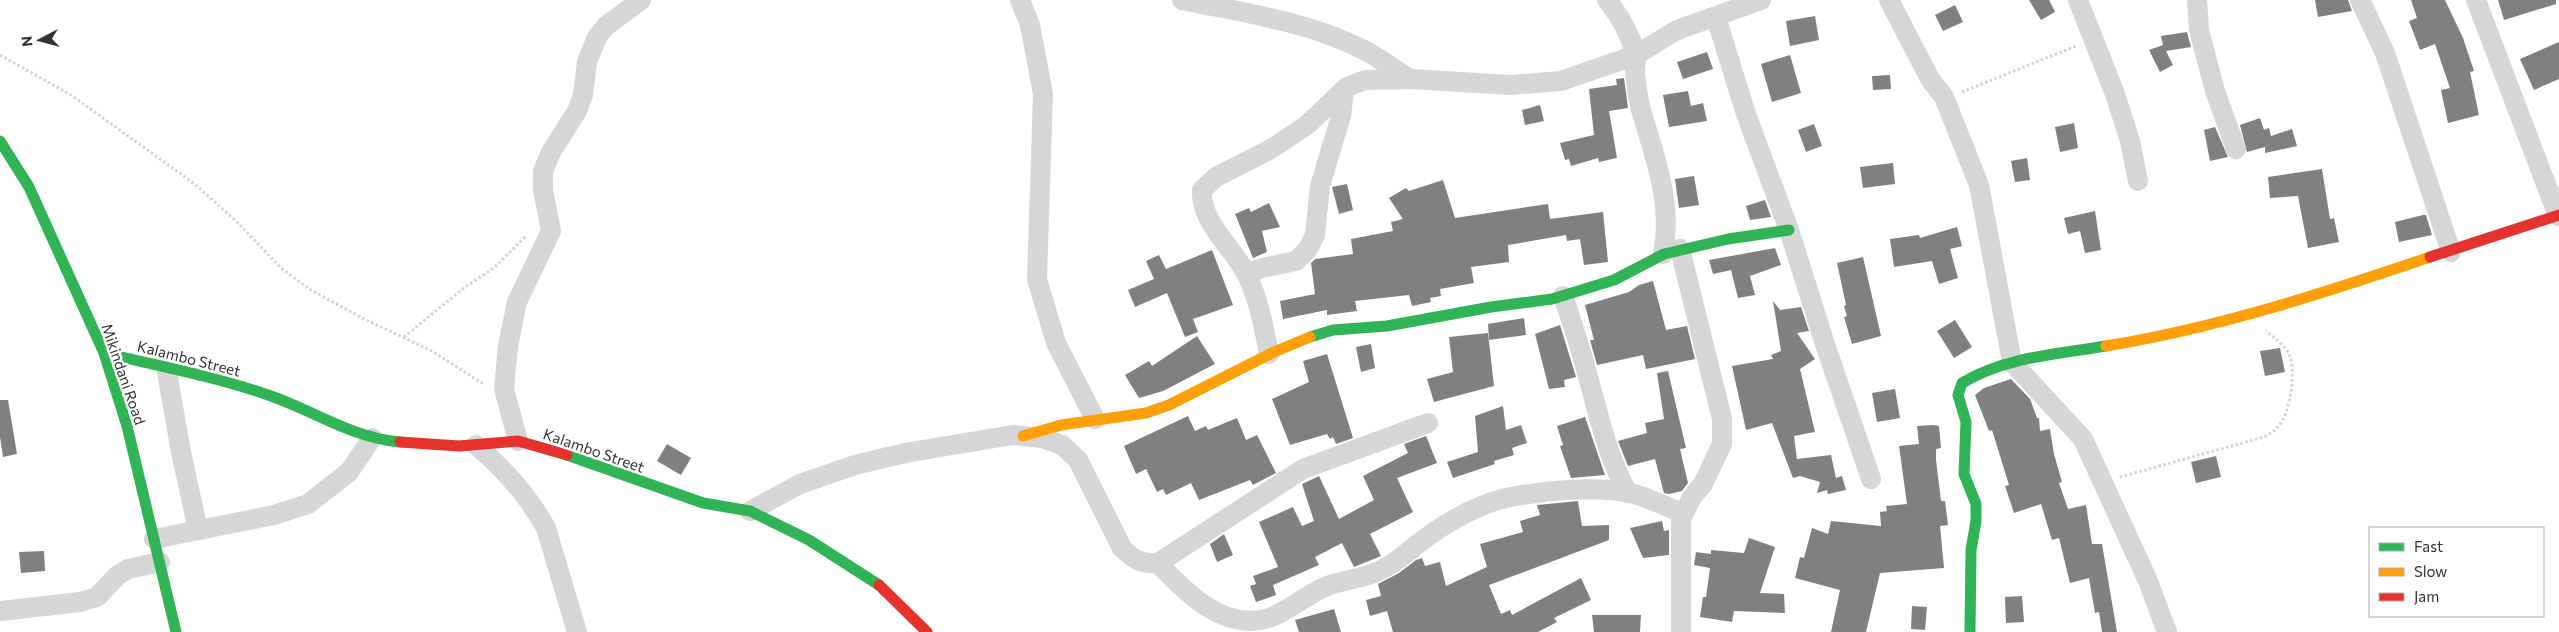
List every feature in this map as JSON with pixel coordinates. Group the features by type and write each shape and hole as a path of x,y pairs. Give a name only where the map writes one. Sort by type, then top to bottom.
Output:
{"main road":[{"name":"Mikindani Road","path":"0,141 29,187 104,353 128,426 176,632"},
{"path":"1970,632 1971,550 1976,521 1976,504 1964,474 1968,440 1966,422 1958,394 1958,388 1962,383 1977,374 2012,362 2169,336 2332,290 2558,215"},
{"path":"1024,436 1061,425 1146,412 1169,405 1269,354 1333,330 1387,326 1563,296 1614,280 1672,252 1728,239 1790,230"},
{"name":"Kalambo Street","path":"104,353 237,384 372,438 423,445 476,445 518,441 550,448 642,483 703,503 750,511 809,540 848,563 882,587 927,632"}],"street":[{"path":"518,441 504,389 511,326 517,302 551,231 543,190 543,171 551,152 577,111 583,95 587,62 597,37 606,26 641,0"},
{"path":"1020,0 1030,25 1043,94 1037,279 1056,343 1095,419"},
{"path":"1182,0 1260,14 1322,32 1365,50 1410,79"},
{"path":"1606,0 1627,30 1636,55 1635,72 1641,109 1659,167 1672,252 1722,419 1722,444 1683,513 1681,534 1682,632"},
{"path":"1269,354 1262,317 1246,274 1206,212 1202,190 1216,177 1271,149 1307,125 1344,90 1365,80 1410,79 1469,84 1541,84 1561,81 1636,55 1676,30 1761,0"},
{"path":"1890,0 1930,78 1944,97 1979,185 2012,362 2083,439 2148,581 2167,632"},
{"path":"2078,0 2092,39 2116,94 2130,141 2138,181"},
{"path":"2197,0 2199,30 2215,90 2236,149"},
{"path":"2360,0 2385,53 2451,252"},
{"path":"2476,0 2558,215"},
{"path":"1716,17 1746,114 1790,230 1825,344 1871,479"},
{"path":"1246,274 1262,268 1296,261 1308,249 1315,235 1320,186 1341,116 1344,90"},
{"path":"1563,296 1578,338 1603,434 1619,477 1628,493"},
{"path":"166,367 181,452 198,530"},
{"path":"750,511 800,484 855,466 948,446 1013,435 1042,438 1062,445 1078,460 1122,548 1134,559 1144,564 1158,563 1180,550 1269,488 1303,469 1428,423"},
{"path":"154,539 274,515 308,504 349,472 372,438"},
{"path":"476,445 515,482 546,528 577,632"},
{"path":"1158,563 1177,584 1201,603 1222,616 1236,620 1269,618 1326,587 1381,571 1400,560 1418,544 1453,520 1499,500 1562,491 1628,493 1683,513"},
{"path":"0,611 54,607 97,597 118,575 128,569 160,562"}],"path":[{"path":"1944,97 1974,89 2092,39"},
{"path":"0,55 71,95 196,186 237,222 281,268 310,290 432,351 481,381 510,411"},
{"path":"404,337 464,288 495,267 528,233"},
{"path":"2103,482 2166,462 2264,436 2277,429 2283,420 2292,384 2290,356 2276,339 2247,314"}],"building":[{"path":"2029,0 2049,0 2055,12 2041,20"},
{"path":"2315,0 2348,0 2352,11 2318,17"},
{"path":"2411,0 2445,0 2463,38 2474,71 2470,72 2479,115 2448,123 2441,90 2450,88 2435,44 2420,50 2409,21 2417,18"},
{"path":"2498,0 2556,0 2556,4 2504,20"},
{"path":"1955,5 1963,22 1943,31 1935,15"},
{"path":"1815,16 1819,40 1790,46 1786,21"},
{"path":"2187,32 2191,47 2166,51 2173,65 2160,72 2149,50 2163,45 2161,36"},
{"path":"2559,42 2559,79 2534,90 2520,59"},
{"path":"1707,52 1713,69 1683,79 1677,62"},
{"path":"1790,55 1801,93 1772,102 1761,64"},
{"path":"1890,75 1891,89 1873,90 1872,76"},
{"path":"1624,78 1628,108 1609,111 1617,158 1599,162 1598,158 1571,166 1569,159 1565,160 1560,143 1594,135 1589,89 1617,85 1616,79"},
{"path":"1688,91 1691,106 1703,103 1707,121 1669,127 1663,95"},
{"path":"1540,105 1544,121 1525,125 1522,110"},
{"path":"2260,118 2264,130 2269,128 2271,136 2292,129 2297,146 2265,153 2265,147 2247,152 2240,125"},
{"path":"2074,123 2078,148 2060,152 2055,127"},
{"path":"1814,124 1822,146 1806,152 1798,130"},
{"path":"2215,127 2228,157 2210,161 2204,130"},
{"path":"2027,158 2030,180 2015,182 2011,161"},
{"path":"1893,163 1895,184 1863,188 1860,167"},
{"path":"2322,169 2330,219 2334,218 2339,242 2308,248 2298,196 2270,198 2268,177"},
{"path":"1694,176 1699,205 1679,208 1675,179"},
{"path":"1443,180 1455,218 1548,204 1550,219 1603,212 1608,262 1584,265 1580,239 1567,241 1566,235 1508,245 1509,262 1471,267 1474,283 1440,289 1441,296 1430,298 1431,302 1412,306 1409,295 1355,301 1357,311 1327,315 1327,310 1283,319 1280,301 1315,294 1311,263 1315,259 1353,254 1351,239 1393,231 1391,222 1403,219 1389,198 1406,188 1409,191"},
{"path":"1347,184 1353,210 1339,214 1332,187"},
{"path":"1765,200 1771,217 1750,220 1746,206"},
{"path":"1269,203 1280,227 1262,231 1267,252 1253,258 1235,214 1249,208 1251,212"},
{"path":"2095,211 2101,250 2085,253 2080,231 2068,234 2064,218"},
{"path":"2426,215 2432,235 2399,242 2395,222"},
{"path":"1957,227 1962,246 1950,249 1958,278 1939,284 1932,261 1894,267 1890,239 1919,235 1920,238"},
{"path":"1775,248 1781,265 1750,276 1755,295 1738,298 1731,270 1713,274 1709,260"},
{"path":"1212,250 1233,305 1193,319 1198,332 1185,337 1167,293 1135,307 1128,290 1154,279 1146,261 1159,255 1166,269"},
{"path":"1863,257 1881,336 1852,344 1844,317 1847,316 1844,306 1846,305 1837,263"},
{"path":"1653,281 1666,330 1687,326 1695,359 1646,369 1643,355 1597,365 1590,340 1594,340 1585,305 1629,292 1639,285"},
{"path":"1773,301 1780,310 1801,307 1809,331 1797,333 1815,359 1800,369 1815,432 1794,436 1797,459 1831,455 1836,478 1842,476 1846,490 1828,494 1827,490 1817,493 1820,482 1800,476 1793,478 1772,423 1746,430 1732,366 1773,359 1771,355 1781,351"},
{"path":"1524,318 1526,335 1489,340 1488,324"},
{"path":"1955,320 1972,347 1954,358 1937,331"},
{"path":"1560,325 1576,377 1564,380 1565,387 1549,389 1535,334"},
{"path":"1488,333 1494,386 1434,402 1427,379 1453,372 1449,337"},
{"path":"1197,336 1215,364 1163,391 1139,398 1125,375 1149,361 1152,366"},
{"path":"1371,344 1375,368 1361,372 1356,347"},
{"path":"2280,348 2285,372 2265,376 2260,351"},
{"path":"1327,354 1353,438 1336,444 1333,437 1330,439 1327,434 1290,445 1272,399 1309,382 1303,361"},
{"path":"1668,371 1686,448 1680,449 1688,483 1682,491 1669,494 1664,493 1655,459 1628,466 1618,441 1647,433 1645,423 1664,419 1657,373"},
{"path":"2011,379 2030,399 2037,418 2039,418 2040,431 2050,429 2054,454 2062,482 2059,483 2068,509 2086,505 2092,544 2102,544 2117,632 2102,632 2099,612 2095,613 2089,578 2070,583 2059,538 2052,540 2041,504 2014,513 2005,486 2009,485 1992,430 1989,431 1975,395 1984,388"},
{"path":"1895,389 1900,418 1877,422 1872,393"},
{"path":"0,400 8,400 17,454 3,457 0,437"},
{"path":"1503,406 1506,430 1521,425 1527,443 1512,448 1514,455 1494,461 1495,464 1453,478 1447,462 1478,452 1475,416"},
{"path":"1188,416 1195,431 1206,426 1208,430 1237,418 1246,440 1257,435 1276,473 1253,485 1250,480 1199,500 1191,483 1166,495 1163,489 1157,492 1146,469 1136,474 1124,446"},
{"path":"1585,417 1605,475 1571,478 1560,446 1563,445 1557,426"},
{"path":"1917,426 1939,426 1941,448 1936,449 1936,460 1941,501 1945,501 1948,525 1940,526 1944,568 1880,573 1866,632 1831,632 1840,590 1795,578 1800,557 1804,558 1812,528 1828,534 1831,521 1881,526 1880,512 1887,511 1886,506 1907,504 1899,446 1919,444"},
{"path":"1426,436 1437,463 1397,478 1413,512 1370,534 1381,556 1354,567 1342,543 1315,557 1319,565 1273,585 1276,595 1256,602 1250,586 1256,584 1253,576 1278,567 1259,522 1293,507 1302,526 1314,521 1302,484 1319,476 1339,519 1374,500 1363,476 1408,453 1404,444"},
{"path":"667,444 691,458 681,475 657,461"},
{"path":"2216,456 2221,477 2196,483 2191,462"},
{"path":"1578,501 1582,526 1609,525 1609,540 1489,585 1501,614 1510,610 1512,615 1581,578 1591,600 1554,618 1557,622 1538,632 1393,632 1387,611 1370,616 1366,600 1381,596 1378,584 1399,573 1416,560 1422,558 1425,566 1440,562 1446,586 1487,567 1480,544 1523,532 1520,521 1540,515 1537,505"},
{"path":"1662,521 1664,531 1669,530 1669,555 1643,558 1630,528"},
{"path":"1224,534 1233,555 1217,562 1210,544"},
{"path":"1749,538 1775,547 1760,593 1784,594 1785,613 1734,611 1732,622 1700,617 1703,597 1706,597 1710,568 1694,565 1696,552 1711,554 1711,550 1744,553"},
{"path":"44,551 45,571 21,573 19,552"},
{"path":"2022,596 2024,622 2006,623 2005,597"},
{"path":"1912,606 1927,607 1925,630 1911,629"},
{"path":"1334,609 1341,632 1299,632 1295,620"},
{"path":"1592,615 1641,615 1640,632 1594,632"}],"traffic: fast":[{"path":"0,141 29,187 104,353 127,426 176,632"},
{"path":"1310,337 1333,330 1387,326 1491,307 1552,299 1614,280 1664,254 1728,239 1789,230"},
{"path":"1970,632 1971,550 1976,521 1976,504 1964,474 1966,422 1958,395 1962,383 1996,367 2014,362 2051,354 2106,346"},
{"path":"104,353 188,372 251,389 287,402 350,430 400,442"},
{"path":"567,455 703,503 750,511 809,540 879,585"}],"traffic: slow":[{"path":"2106,346 2189,330 2270,308 2430,257"},
{"path":"1023,436 1061,425 1146,413 1169,405 1274,352 1310,337"}],"traffic: jam":[{"path":"2430,257 2559,215"},
{"path":"400,442 459,446 518,441 567,455"},
{"path":"879,585 927,632"}]}
